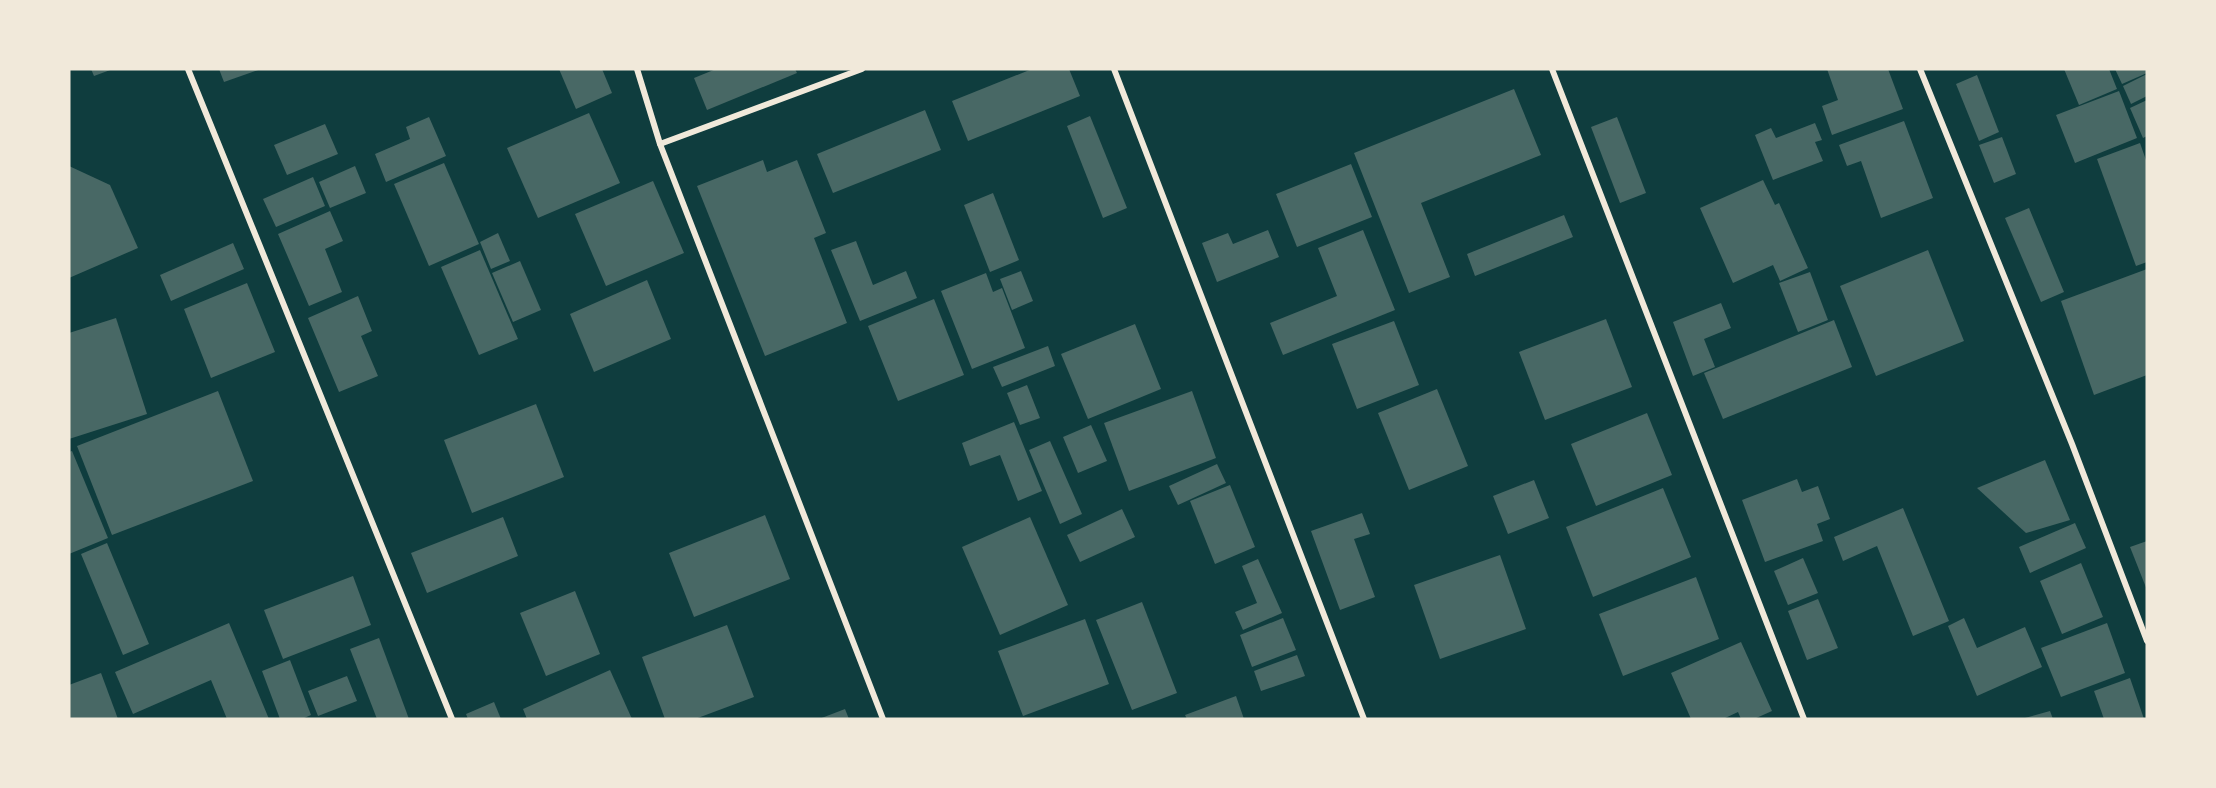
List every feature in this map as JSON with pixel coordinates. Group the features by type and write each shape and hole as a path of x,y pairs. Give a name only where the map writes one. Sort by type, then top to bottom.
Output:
{"street":[{"path":"188,69 452,719"},
{"path":"637,69 660,144 883,719"},
{"path":"660,144 862,69"},
{"path":"1114,69 1364,719"},
{"path":"1552,69 1804,719"},
{"path":"1920,69 2072,444 2147,641"}],"building":[{"path":"91,69 113,69 94,76"},
{"path":"219,69 261,69 224,82"},
{"path":"559,69 602,69 612,93 576,109"},
{"path":"716,69 795,69 797,73 707,110 694,78"},
{"path":"1032,69 1069,69 1080,96 968,141 952,101"},
{"path":"1827,69 1888,69 1903,109 1832,135 1822,106 1838,100"},
{"path":"2064,69 2109,69 2117,89 2079,105"},
{"path":"2115,69 2147,69 2147,73 2122,84"},
{"path":"2147,74 2147,96 2131,104 2123,86"},
{"path":"1977,75 1999,132 1979,141 1956,84"},
{"path":"1514,89 1541,155 1421,203 1450,277 1409,293 1354,153"},
{"path":"2119,91 2137,138 2075,163 2056,115"},
{"path":"2147,100 2147,136 2143,138 2130,108"},
{"path":"925,110 941,150 833,193 817,154"},
{"path":"589,113 620,183 538,218 507,148"},
{"path":"1090,116 1127,208 1103,218 1067,126"},
{"path":"429,117 446,156 386,182 375,154 410,139 406,127"},
{"path":"1617,117 1646,193 1620,203 1591,127"},
{"path":"1904,121 1933,198 1881,218 1861,161 1847,166 1839,145"},
{"path":"1815,123 1822,140 1815,142 1823,161 1773,180 1755,135 1771,128 1776,138"},
{"path":"325,124 338,154 287,175 274,145"},
{"path":"2002,137 2016,174 1994,183 1979,145"},
{"path":"2140,143 2147,163 2147,262 2136,266 2097,159"},
{"path":"763,160 767,172 797,160 826,233 814,238 847,323 765,356 697,186"},
{"path":"444,163 479,244 429,266 394,184"},
{"path":"1351,164 1372,217 1297,247 1276,194"},
{"path":"69,166 110,185 138,248 69,278"},
{"path":"355,166 366,193 330,208 319,182"},
{"path":"313,177 325,206 276,227 263,199"},
{"path":"1763,180 1775,205 1779,203 1808,268 1780,281 1773,265 1733,283 1700,208"},
{"path":"653,181 684,253 606,286 575,214"},
{"path":"993,193 1019,260 990,272 964,205"},
{"path":"2029,208 2064,292 2041,302 2005,218"},
{"path":"330,211 343,241 325,249 342,292 309,306 278,234"},
{"path":"1564,215 1573,237 1475,276 1467,254"},
{"path":"1268,230 1279,257 1217,282 1202,243 1228,233 1233,244"},
{"path":"1363,230 1395,310 1283,355 1270,323 1337,296 1318,248"},
{"path":"498,233 510,261 491,269 480,242"},
{"path":"856,241 873,285 906,271 917,298 860,321 831,250"},
{"path":"233,243 244,269 171,301 160,275"},
{"path":"480,250 518,339 479,355 441,267"},
{"path":"1928,250 1964,341 1876,376 1840,286"},
{"path":"520,261 541,310 513,322 492,273"},
{"path":"2147,269 2147,375 2094,395 2061,301"},
{"path":"1021,271 1033,301 1012,310 1000,279"},
{"path":"1810,272 1828,320 1798,332 1779,283"},
{"path":"986,273 993,292 1002,288 1025,348 972,369 941,291"},
{"path":"647,280 671,339 594,372 570,314"},
{"path":"247,283 275,352 211,378 184,309"},
{"path":"358,296 372,331 361,336 378,376 339,392 308,318"},
{"path":"934,299 964,375 898,401 868,326"},
{"path":"1721,303 1731,328 1704,339 1715,367 1693,376 1673,322"},
{"path":"116,318 147,414 69,439 69,333"},
{"path":"1606,319 1632,387 1545,420 1519,352"},
{"path":"1834,320 1852,367 1723,419 1704,373"},
{"path":"1394,321 1419,385 1357,409 1332,344"},
{"path":"1135,324 1161,389 1088,419 1061,354"},
{"path":"1048,346 1055,366 1002,387 993,367"},
{"path":"1027,385 1040,418 1020,425 1007,393"},
{"path":"1437,389 1468,466 1409,490 1378,413"},
{"path":"218,391 253,481 112,535 77,446"},
{"path":"1192,391 1216,458 1129,491 1104,423"},
{"path":"536,404 564,477 472,513 444,440"},
{"path":"1647,413 1672,475 1596,506 1571,444"},
{"path":"1014,422 1042,491 1018,501 1000,455 970,466 962,443"},
{"path":"1091,425 1107,461 1078,473 1063,437"},
{"path":"1050,441 1082,514 1060,524 1029,450"},
{"path":"72,451 108,538 69,554 69,452"},
{"path":"2045,460 2070,520 2026,533 1977,488"},
{"path":"1217,464 1226,483 1178,505 1169,486"},
{"path":"1797,479 1802,492 1818,486 1830,519 1817,524 1823,541 1765,562 1742,500"},
{"path":"1534,480 1549,518 1508,534 1493,496"},
{"path":"1230,485 1255,547 1215,564 1190,501"},
{"path":"1663,488 1691,557 1593,597 1566,527"},
{"path":"1903,508 1949,621 1913,636 1877,546 1843,561 1834,537"},
{"path":"1122,509 1135,537 1080,562 1067,535"},
{"path":"1362,513 1370,534 1354,539 1375,597 1340,610 1311,531"},
{"path":"765,515 790,579 694,617 669,553"},
{"path":"503,517 518,556 427,593 411,553"},
{"path":"1030,517 1068,605 1000,635 962,547"},
{"path":"2075,523 2086,548 2030,573 2019,547"},
{"path":"2147,541 2147,590 2130,547"},
{"path":"107,543 149,644 123,655 81,554"},
{"path":"1500,555 1526,629 1440,659 1414,585"},
{"path":"1803,558 1818,593 1788,605 1774,571"},
{"path":"1258,559 1282,613 1243,630 1235,612 1257,603 1242,566"},
{"path":"2081,563 2103,617 2062,634 2040,581"},
{"path":"353,576 371,625 283,659 264,610"},
{"path":"1696,577 1719,639 1623,676 1599,614"},
{"path":"575,591 600,654 546,676 520,613"},
{"path":"1818,599 1838,648 1807,660 1788,611"},
{"path":"1142,602 1177,693 1132,710 1096,620"},
{"path":"1283,618 1296,650 1252,667 1240,635"},
{"path":"1964,618 1977,648 2025,627 2042,667 1977,696 1948,626"},
{"path":"1085,619 1109,684 1023,716 998,651"},
{"path":"229,623 269,719 227,719 211,680 133,714 115,672"},
{"path":"2107,623 2125,673 2061,697 2041,648"},
{"path":"727,625 754,697 695,719 665,719 642,657"},
{"path":"379,638 409,719 377,719 350,649"},
{"path":"1741,642 1772,711 1754,719 1741,719 1738,712 1723,719 1691,719 1671,673"},
{"path":"1297,655 1305,676 1261,691 1254,671"},
{"path":"290,660 311,715 302,719 280,719 262,671"},
{"path":"610,670 632,719 527,719 523,709"},
{"path":"101,673 118,719 69,719 69,685"},
{"path":"347,676 357,701 318,716 308,691"},
{"path":"2130,678 2144,719 2104,719 2094,691"},
{"path":"1236,696 1244,719 1187,719 1185,715"},
{"path":"494,702 501,719 468,719 466,714"},
{"path":"845,709 849,719 819,719"},
{"path":"2050,711 2053,719 2025,719 2025,718"}]}
